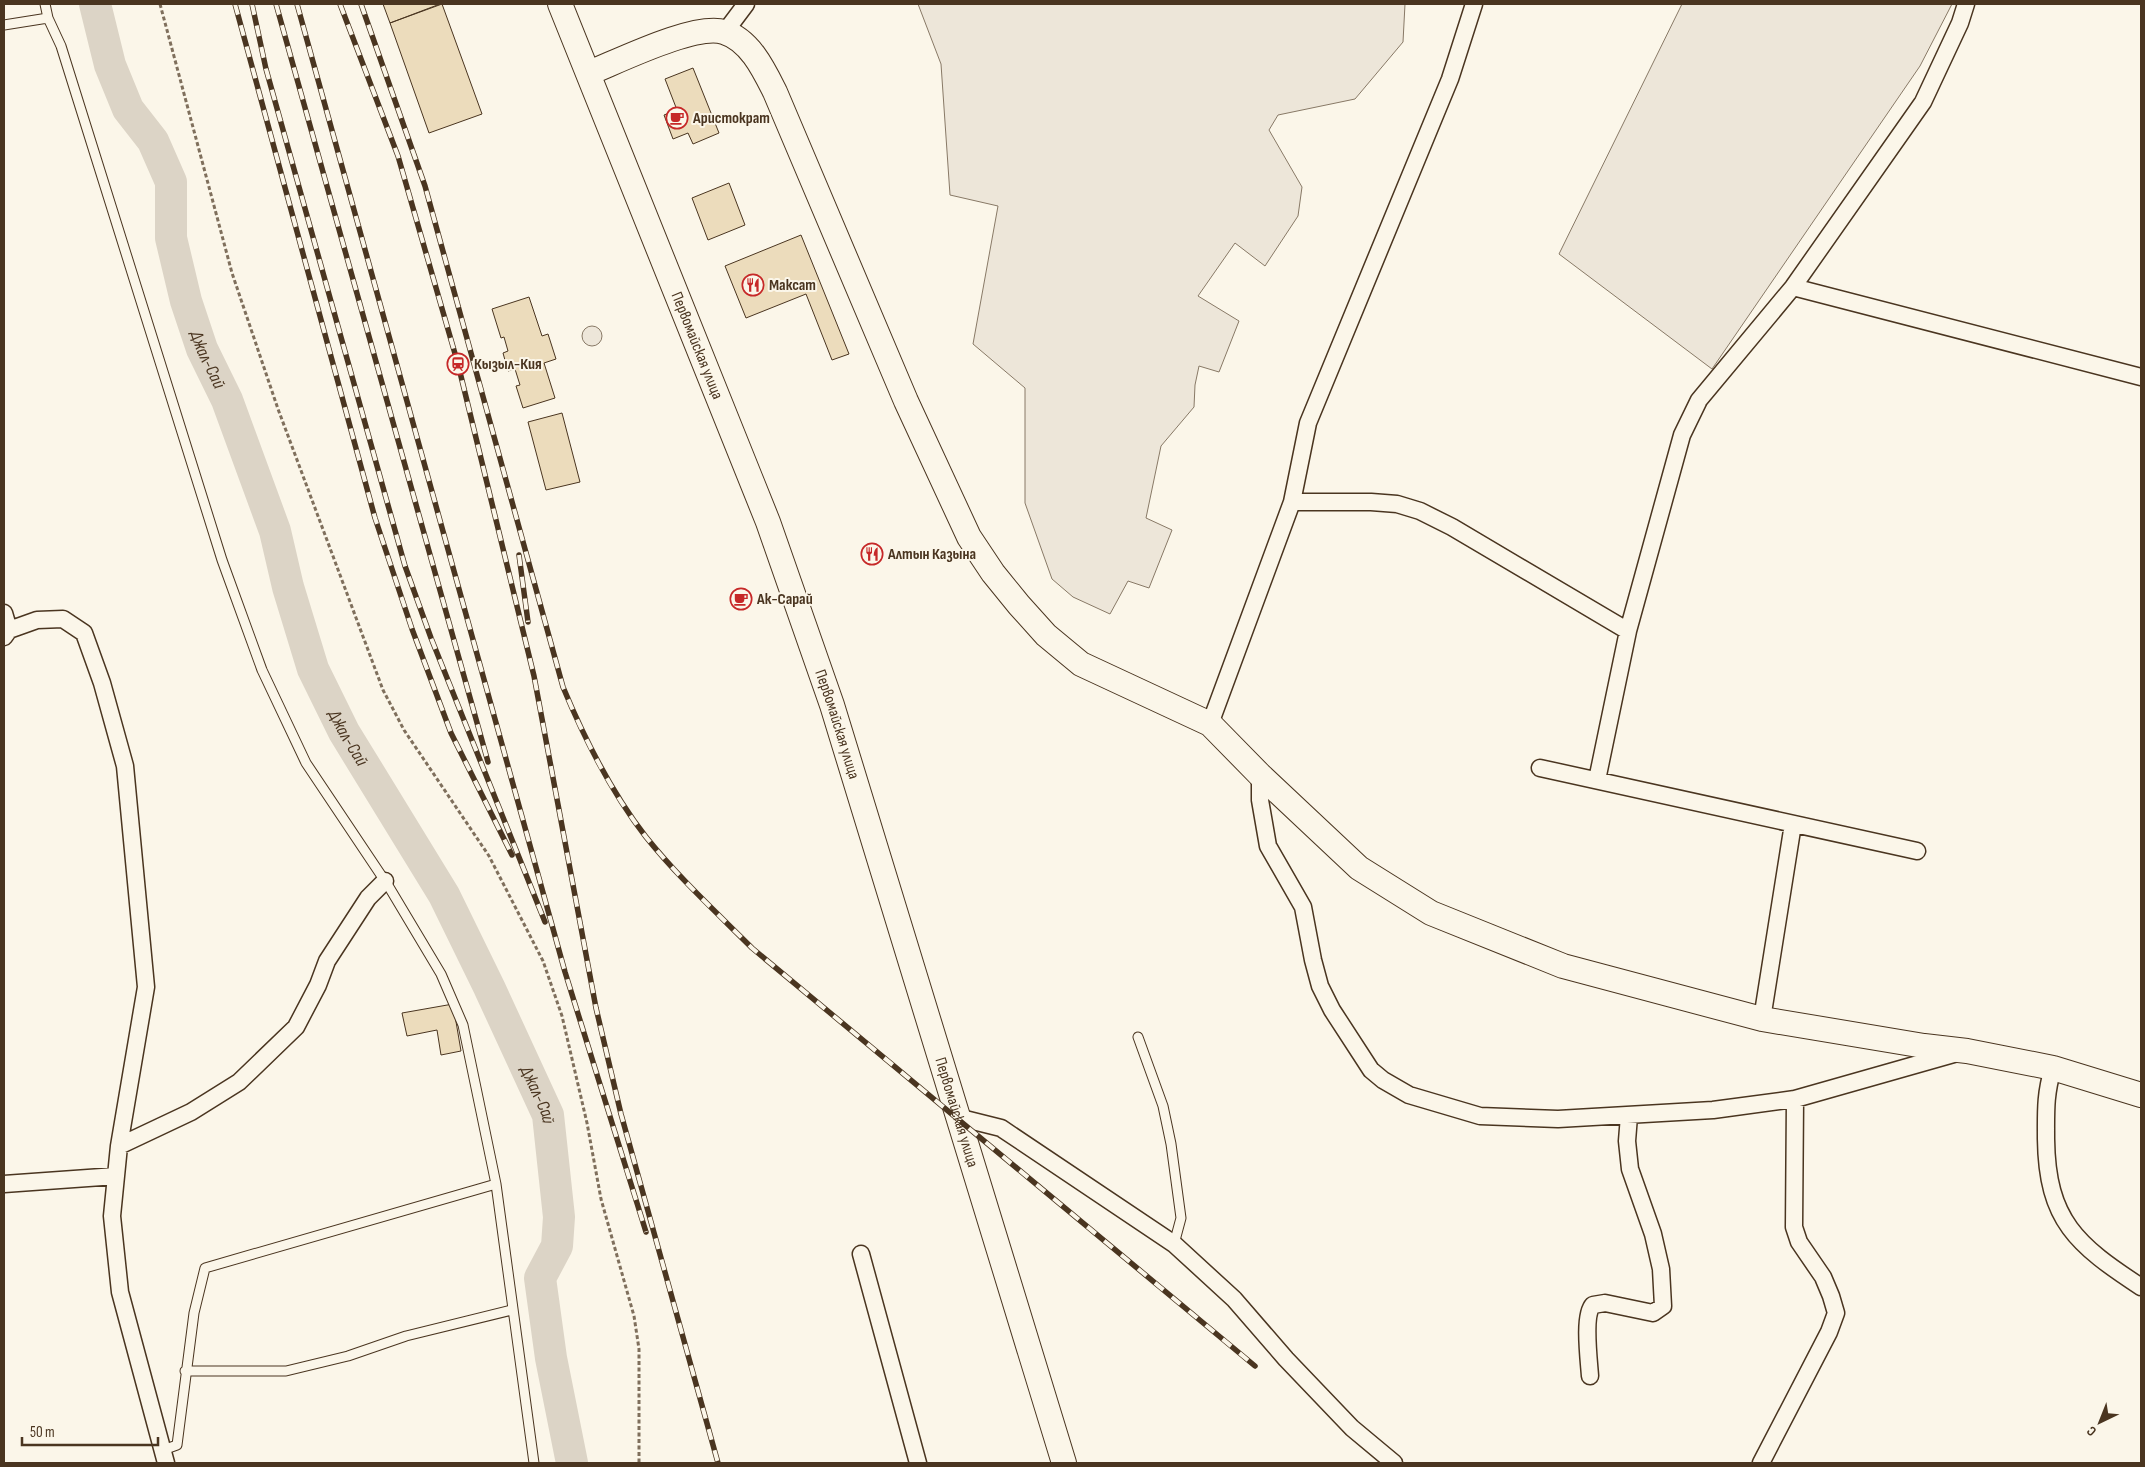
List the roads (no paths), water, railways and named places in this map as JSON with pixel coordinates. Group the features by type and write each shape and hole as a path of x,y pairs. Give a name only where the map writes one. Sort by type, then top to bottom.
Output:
{"street":[{"name":"Первомайская улица","path":"560,4 768,522 832,705 1064,1463"},
{"path":"725,32 746,4"},
{"path":"1210,724 1292,502 1308,423 1450,78 1474,4"},
{"path":"1597,780 1628,631 1682,435 1699,400 1793,287 1924,102 1960,23 1966,4"},
{"path":"589,73 700,30 725,32 751,52 775,92 906,401 969,537 993,573 1046,635 1080,664 1210,724 1260,775 1359,868 1430,913 1564,966 1762,1019 1923,1055"},
{"path":"1793,287 2141,377"},
{"path":"1292,502 1371,502 1397,504 1420,511 1452,527 1628,631"},
{"path":"4,613 6,634 37,620 63,619 84,633 102,683 125,766 146,987 119,1146 112,1216 120,1292 165,1457"},
{"path":"1540,768 1917,851"},
{"path":"1260,775 1260,800 1268,846 1303,907 1320,986 1332,1010 1372,1070 1383,1080 1409,1094 1480,1116 1558,1119 1713,1110 1795,1099 1923,1055 1967,1051 2053,1068 2141,1095"},
{"path":"1762,1019 1793,824"},
{"path":"119,1146 191,1112 240,1082 296,1027 318,984 326,961 368,898 385,881"},
{"path":"2053,1068 2046,1094 2046,1162 2051,1190 2061,1217 2073,1232 2113,1268 2141,1287"},
{"path":"1761,1463 1829,1332 1836,1313 1823,1277 1799,1242 1794,1227 1795,1099"},
{"path":"1590,1376 1588,1324 1590,1308 1593,1304 1605,1303 1653,1313 1664,1306 1662,1269 1653,1234 1630,1169 1629,1116"},
{"path":"957,1117 1001,1128 1174,1244 1234,1299 1286,1359 1352,1428 1394,1463"},
{"path":"4,1184 116,1176"},
{"path":"861,1254 918,1463"}],"lane":[{"path":"45,4 48,18 61,46 222,560 262,670 306,763 385,881 442,974 463,1024 496,1184 534,1463"},
{"path":"4,25 48,18"},
{"path":"1138,1037 1163,1106 1171,1144 1180,1218 1174,1244"},
{"path":"165,1457 177,1445 185,1371 194,1313 205,1268 496,1184"},
{"path":"185,1371 286,1371 348,1356 406,1336 512,1310"}],"waterway":[{"name":"Джал-Сай","path":"95,4 110,65 128,109 153,141 171,182 171,238 186,301 202,349 227,400 275,531 288,587 313,669 344,732 444,895 548,1115 559,1217 557,1246 540,1278 551,1358 572,1463"}],"railway":[{"path":"235,4 375,518 412,629 451,733 512,855"},
{"path":"252,4 266,69 405,566 431,638 545,922"},
{"path":"276,4 488,762"},
{"path":"297,4 565,972 646,1232"},
{"path":"340,4 398,156 458,364 534,676 596,1008 621,1114 718,1463"},
{"path":"361,4 425,186 563,687 590,746 621,802 646,837 671,866 752,948 1255,1366"},
{"path":"519,555 528,622"}],"place":[{"name":"Аристократ","path":"677,118"},
{"name":"Максат","path":"753,285"},
{"name":"Кызыл-Кия","path":"458,364"},
{"name":"Алтын Казына","path":"872,554"},
{"name":"Ак-Сарай","path":"741,599"}]}
